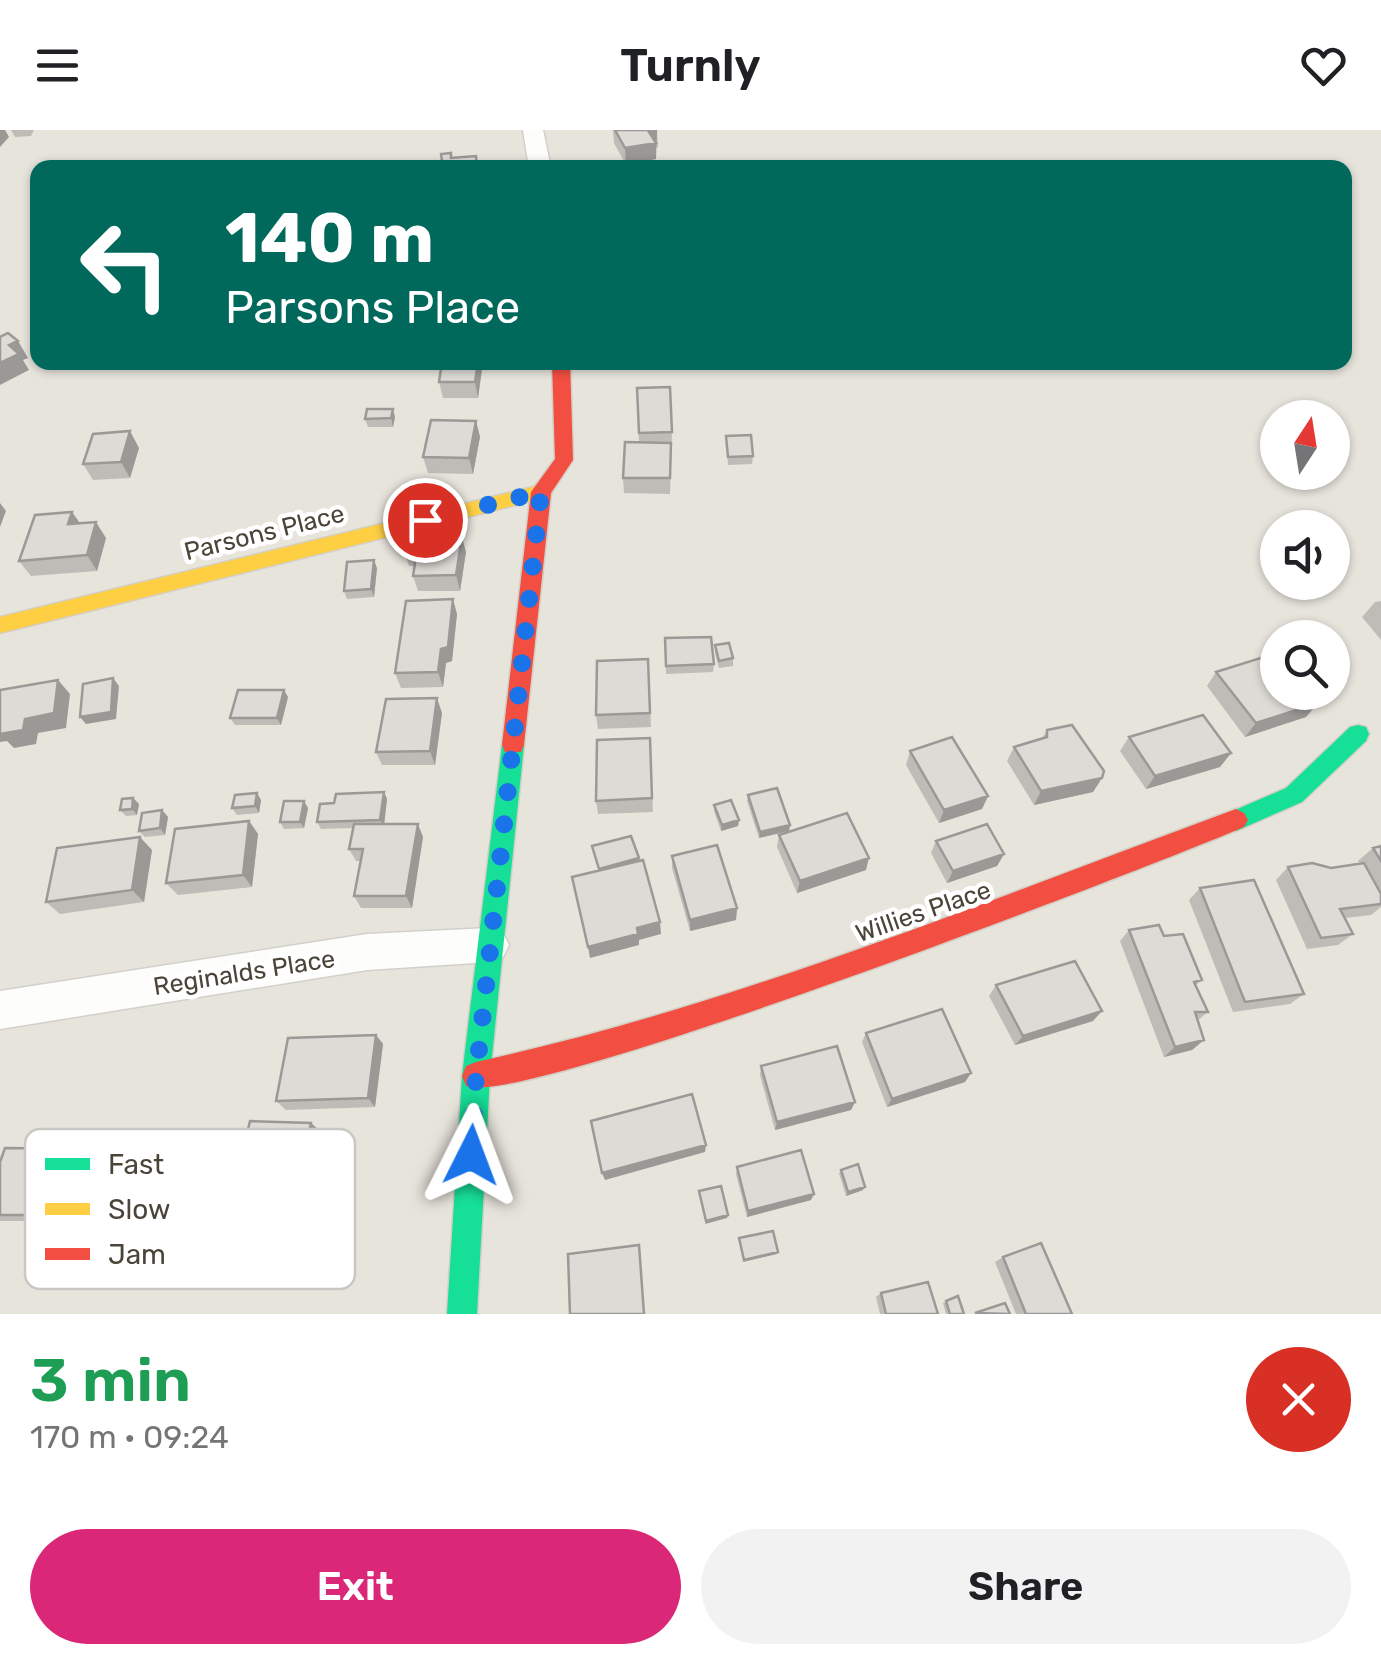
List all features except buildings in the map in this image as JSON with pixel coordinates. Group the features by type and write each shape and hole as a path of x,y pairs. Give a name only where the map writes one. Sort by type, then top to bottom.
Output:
{"street":[{"path":"533,130 539,160"},
{"path":"462,1314 476,1076 541,492 564,460 561,370"},
{"name":"Parsons Place","path":"0,625 541,492"},
{"name":"Willies Place","path":"476,1076 564,1058 702,1014 1116,871 1294,795 1358,734"},
{"name":"Reginalds Place","path":"0,1010 366,952 490,945"}],"shaded area":[{"path":"0,130 1381,130 1381,1314 0,1314"}],"traffic: fast":[{"path":"1236,820 1294,795 1358,734"},
{"path":"462,1314 476,1076 513,745"}],"traffic: slow":[{"path":"0,625 541,492"}],"traffic: jam":[{"path":"513,745 541,492 564,460 561,370"},
{"path":"476,1076 570,1054 708,1011 1042,895 1236,820"}],"route":[{"path":"425,520 541,492 476,1076 471,1155"}]}
